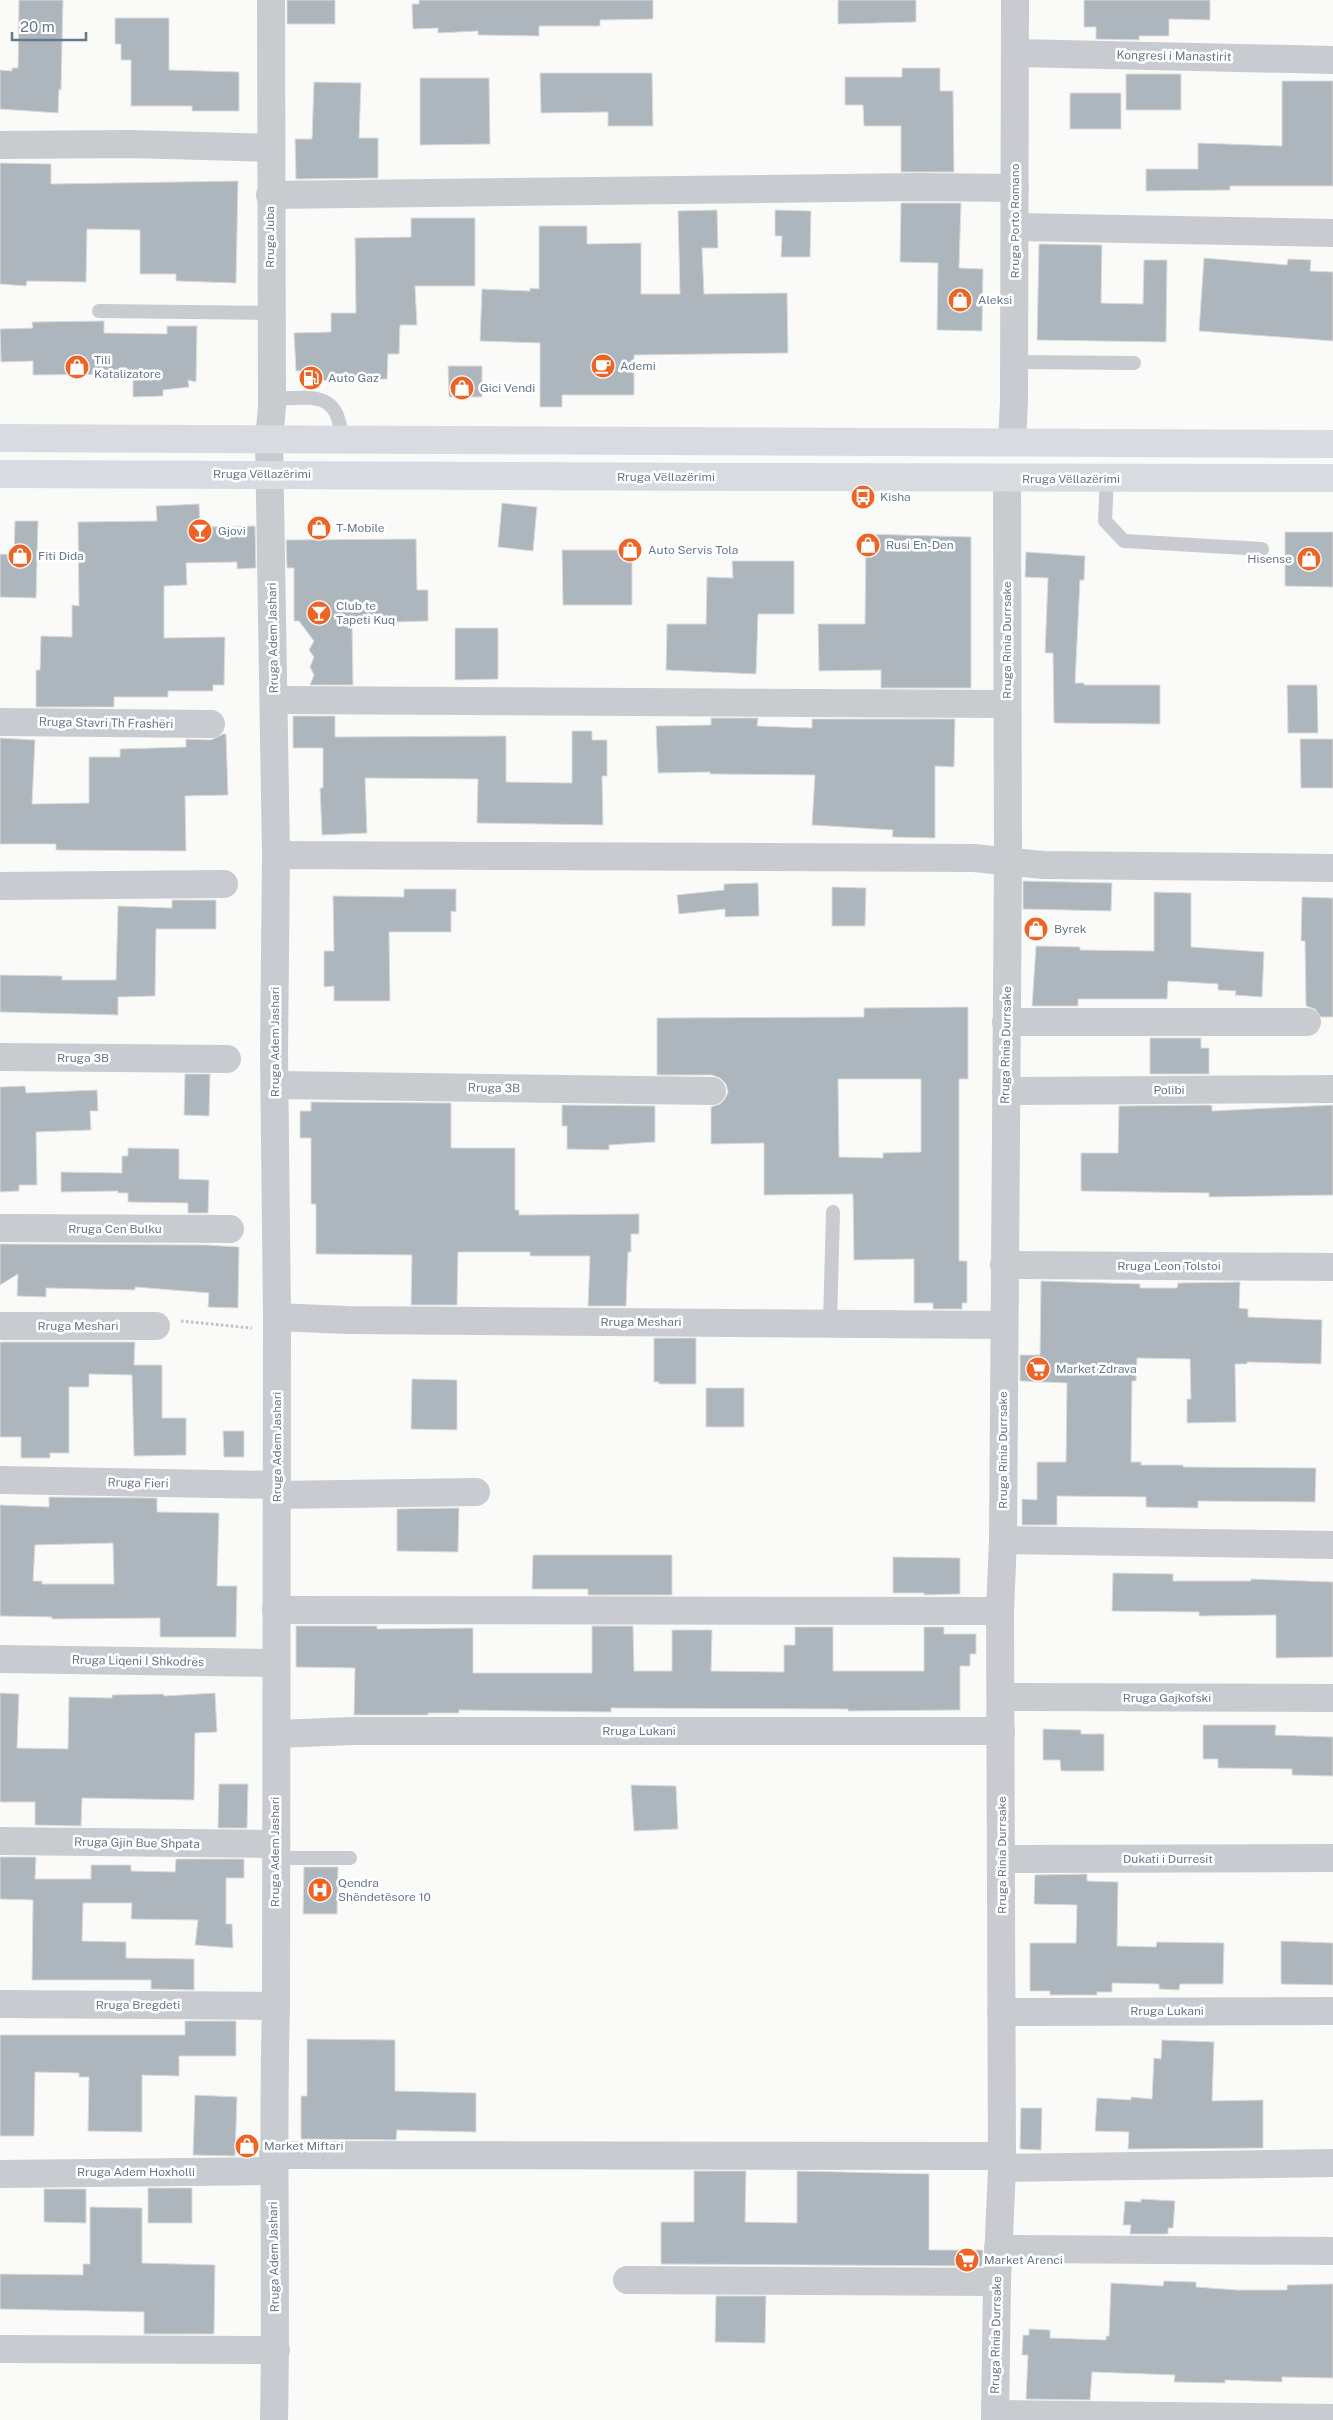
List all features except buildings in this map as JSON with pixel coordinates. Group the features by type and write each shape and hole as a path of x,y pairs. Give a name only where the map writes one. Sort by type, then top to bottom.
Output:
{"main road":[{"path":"0,438 340,438 1333,444"},
{"name":"Rruga Vëllazërimi","path":"0,474 1007,479 1333,478"}],"street":[{"name":"Rruga Juba","path":"270,475 269,439 272,399 270,313 271,0"},
{"name":"Rruga Porto Romano","path":"1012,442 1015,227 1015,0"},
{"name":"Kongresi i Manastirit","path":"1015,53 1333,60"},
{"path":"0,145 130,144 270,148"},
{"path":"270,195 919,187 1015,188"},
{"path":"1015,227 1333,233"},
{"name":"Rruga Adem Jashari","path":"270,475 275,700 277,1323 276,2006 273,2163 276,2350 274,2420"},
{"name":"Rruga Rinia Durrsake","path":"995,2417 997,2282 1002,2162 1000,1611 1003,1540 1008,862 1007,479"},
{"path":"275,700 1007,704"},
{"name":"Rruga Stavri Th Frashëri","path":"0,722 211,724"},
{"path":"276,855 974,858 1044,865 1333,868"},
{"path":"0,886 224,884"},
{"path":"1006,1022 1308,1022"},
{"name":"Rruga 3B","path":"0,1057 227,1059"},
{"name":"Rruga 3B","path":"275,1085 712,1091"},
{"name":"Polibi","path":"1006,1091 1333,1089"},
{"name":"Rruga Cen Bulku","path":"0,1228 230,1229"},
{"name":"Rruga Leon Tolstoi","path":"1004,1264 1333,1267"},
{"name":"Rruga Meshari","path":"277,1323 356,1320 1004,1325"},
{"name":"Rruga Meshari","path":"0,1326 156,1326"},
{"name":"Rruga Fieri","path":"0,1480 276,1490 476,1492"},
{"path":"1003,1540 1333,1545"},
{"path":"276,1610 1000,1611"},
{"name":"Rruga Liqeni I Shkodrës","path":"0,1659 276,1663"},
{"name":"Rruga Gajkofski","path":"1001,1697 1333,1698"},
{"name":"Rruga Lukani","path":"277,1734 352,1731 1001,1731"},
{"name":"Rruga Gjin Bue Shpata","path":"0,1841 275,1851"},
{"name":"Dukati i Durresit","path":"1002,1859 1333,1858"},
{"name":"Rruga Bregdeti","path":"0,2004 276,2006"},
{"name":"Rruga Lukani","path":"1001,2012 1333,2011"},
{"name":"Rruga Adem Hoxholli","path":"0,2174 273,2163 1333,2163"},
{"path":"998,2249 1333,2251"},
{"path":"627,2280 997,2282"},
{"path":"0,2349 276,2350"},
{"path":"995,2417 1333,2418"}],"lane":[{"path":"99,311 270,313"},
{"path":"1014,362 1134,364"},
{"path":"272,399 319,399 328,403 339,415 340,438"},
{"path":"1108,479 1105,522 1124,541 1262,549"},
{"path":"830,1324 833,1212"},
{"path":"275,1851 350,1858"}],"path":[{"path":"156,1326 180,1321 239,1328 277,1323"}],"place":[{"name":"Aleksi","path":"960,300"},
{"name":"Ademi","path":"603,366"},
{"name":"Tili Katalizatore","path":"77,367"},
{"name":"Auto Gaz","path":"311,378"},
{"name":"Gici Vendi","path":"462,388"},
{"name":"Kisha","path":"863,497"},
{"name":"T-Mobile","path":"319,528"},
{"name":"Gjovi","path":"200,531"},
{"name":"Rusi En-Den","path":"868,545"},
{"name":"Auto Servis Tola","path":"630,550"},
{"name":"Fiti Dida","path":"20,556"},
{"name":"Hisense","path":"1309,559"},
{"name":"Club te Tapeti Kuq","path":"319,613"},
{"name":"Byrek","path":"1036,929"},
{"name":"Market Zdrava","path":"1038,1369"},
{"name":"Qendra Shëndetësore 10","path":"320,1890"},
{"name":"Market Miftari","path":"247,2146"},
{"name":"Market Arenci","path":"967,2260"}]}
